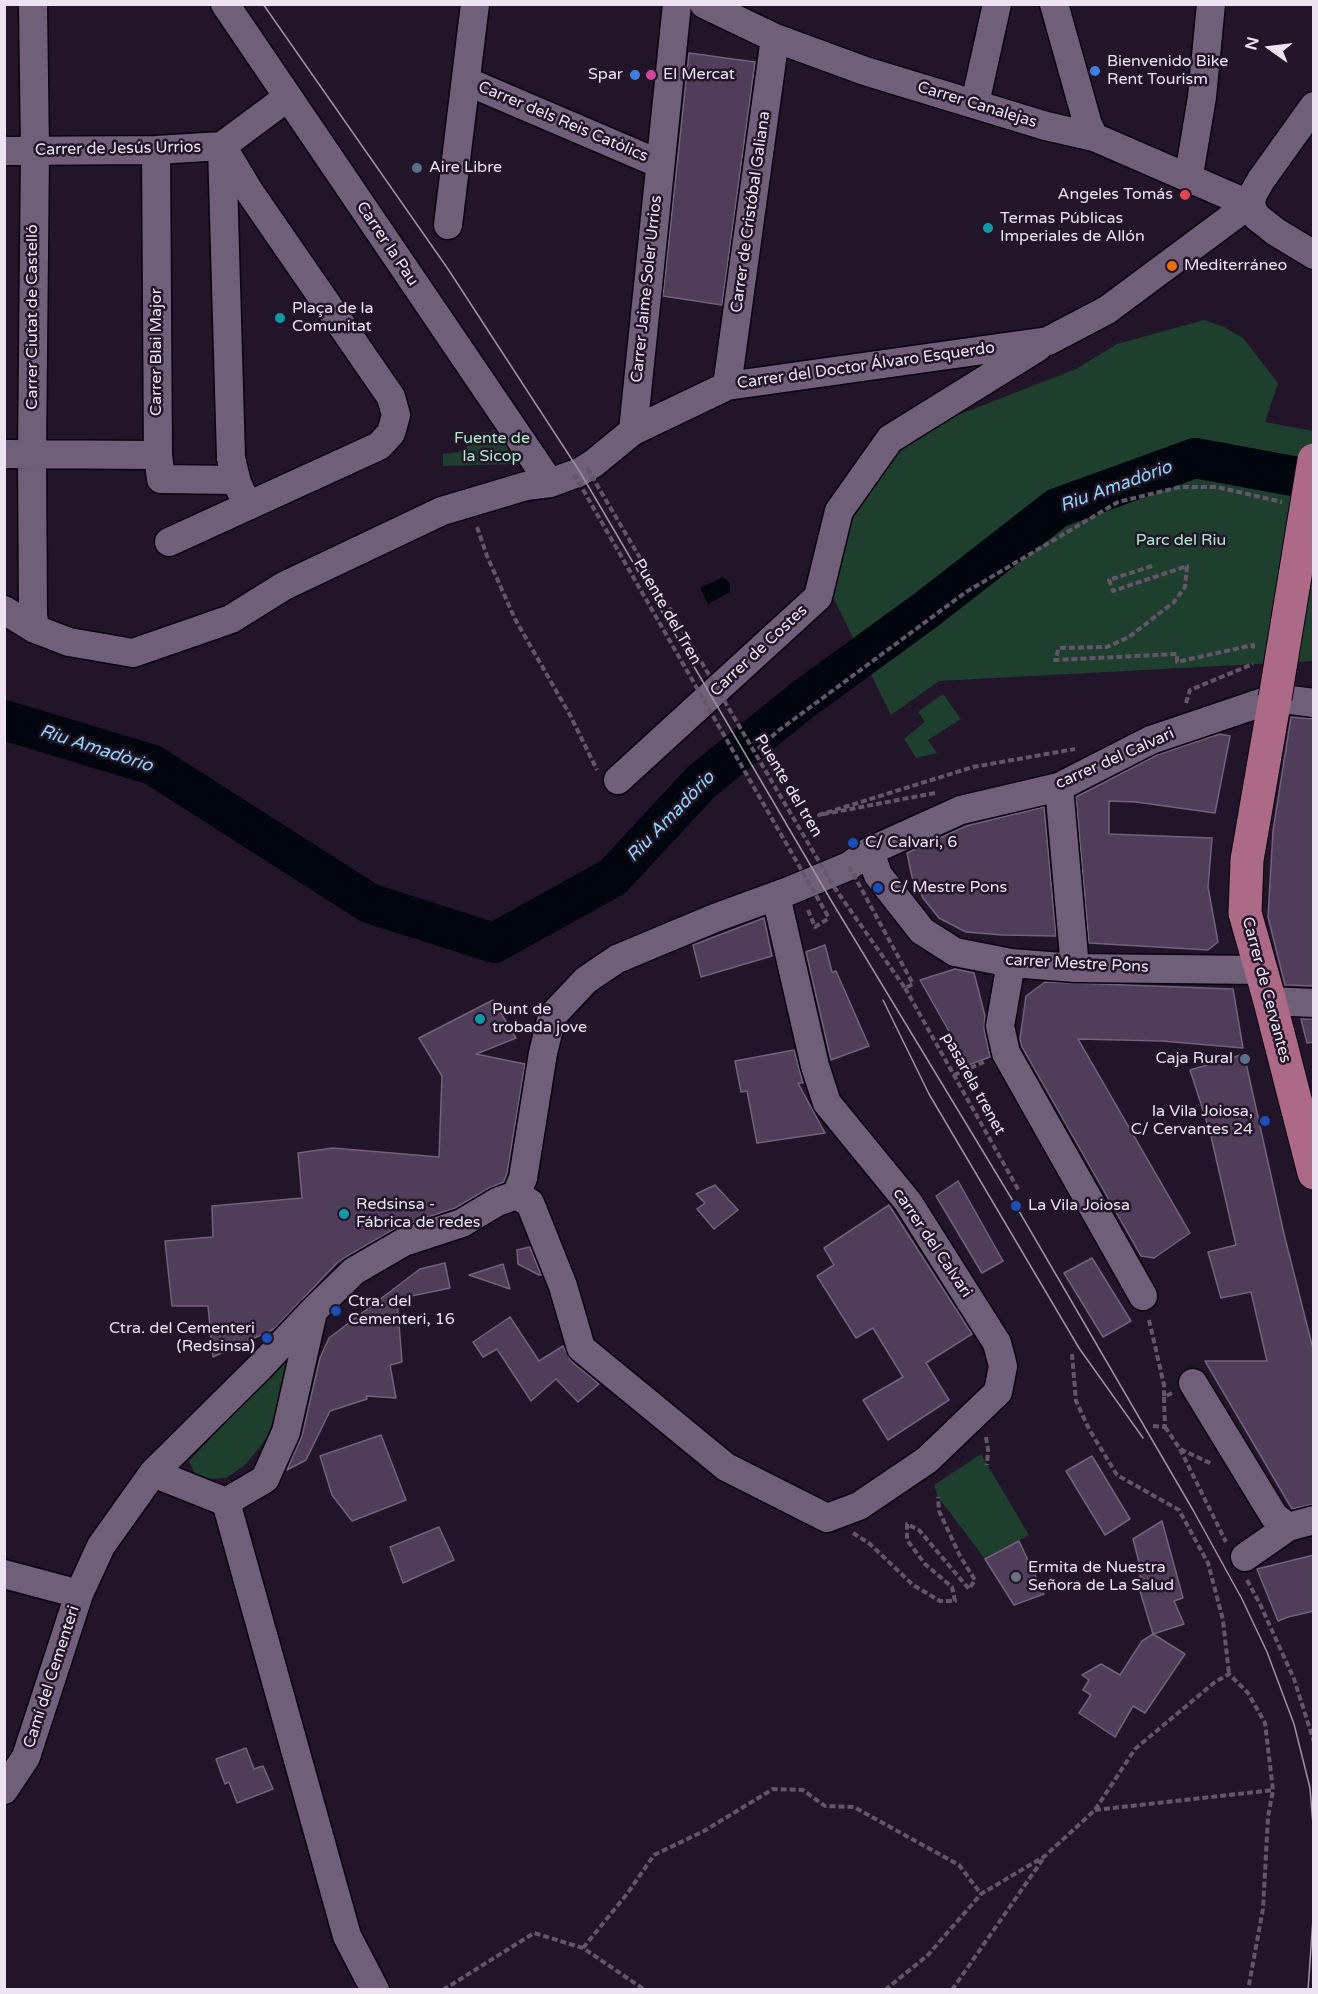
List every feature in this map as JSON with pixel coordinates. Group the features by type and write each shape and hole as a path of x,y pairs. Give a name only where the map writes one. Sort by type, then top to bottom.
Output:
{"main road":[{"name":"Carrer de Cervantes","path":"1314,460 1248,850 1244,896 1249,930 1266,985 1314,1173"}],"street":[{"name":"Carrer Ciutat de Castelló","path":"33,4 35,151 18,454 35,629"},
{"name":"Carrer la Pau","path":"225,4 288,98 570,475"},
{"path":"448,225 475,4"},
{"name":"Carrer Jaime Soler Urrios","path":"633,431 677,4"},
{"name":"Carrer Canalejas","path":"704,4 776,38 865,71 1046,126 1094,137 1237,199 1257,212"},
{"path":"975,103 997,4"},
{"path":"1054,4 1088,126 1094,137"},
{"path":"1191,178 1190,169 1202,97 1211,4"},
{"name":"Carrer de Cristóbal Galiana","path":"727,386 776,38"},
{"name":"Carrer dels Reis Catòlics","path":"465,81 660,164"},
{"name":"Carrer de Jesús Urrios","path":"4,151 156,150 222,146 288,98"},
{"path":"1314,106 1253,194 1257,212 1314,255"},
{"path":"222,146 231,458 236,480 248,506"},
{"path":"169,542 379,446 391,433 396,415 391,397 249,191 222,146"},
{"name":"Carrer Blai Major","path":"156,150 160,479 236,480"},
{"path":"1257,212 1288,230 1314,234"},
{"name":"Carrer del Doctor Álvaro Esquerdo","path":"4,610 35,629 69,642 132,652 231,619 284,586 442,511 570,475 633,431 727,386 1048,341 1107,310 1257,212"},
{"name":"Carrer de Costes","path":"618,780 818,597 839,511 890,439 1048,341"},
{"path":"18,454 158,455"},
{"path":"1275,698 1314,703"},
{"name":"carrer del Calvari","path":"827,1518 859,1506 927,1460 998,1392 1003,1366 997,1342 908,1202 827,1103 815,1066 776,896 860,859 961,810 1059,787 1152,740 1275,698"},
{"path":"1059,787 1075,968"},
{"name":"carrer Mestre Pons","path":"860,859 878,874 922,931 956,952 1011,963 1266,985 1314,1003"},
{"path":"776,896 715,918 618,959 586,980 552,1016 543,1053 523,1178 516,1195 530,1203 563,1286 581,1348 726,1467 827,1518"},
{"path":"1011,963 1000,1026 1006,1053 1143,1296"},
{"name":"Camí del Cementeri","path":"4,1790 26,1757 79,1594 101,1546 153,1473 354,1271 404,1242 462,1223 497,1202 516,1195"},
{"path":"226,1502 265,1479 286,1432 313,1311"},
{"path":"1193,1383 1274,1516 1301,1524"},
{"path":"153,1473 226,1502"},
{"path":"226,1502 347,1936 375,1989"},
{"path":"1238,1557 1301,1524"},
{"path":"4,1574 79,1594"}],"path":[{"name":"Puente del Tren","path":"570,475 829,918"},
{"name":"Puente del tren","path":"570,475 834,887 905,988"},
{"path":"758,749 778,730 966,592 1118,502 1180,487 1217,487 1288,505"},
{"path":"469,503 487,556 515,619 570,715 606,789 618,780"},
{"path":"1152,566 1109,580 1113,591 1187,566 1185,587 1174,602 1129,636 1107,647 1059,648 1055,660 1177,654 1177,662 1253,645 1253,664 1190,690 1185,708"},
{"path":"939,793 819,815 973,767 1077,749"},
{"path":"860,859 913,984 905,988"},
{"name":"pasarela trenet","path":"905,988 1019,1191"},
{"path":"954,1075 1006,1053"},
{"path":"1143,1296 1164,1385 1164,1397"},
{"path":"1072,1354 1076,1401 1089,1429 1118,1476 1179,1510 1208,1563 1223,1620 1229,1674 1248,1693 1265,1723 1273,1790 1268,1816 1263,1909 1248,1989"},
{"path":"1165,1427 1180,1449 1238,1557 1294,1679 1314,1742"},
{"path":"1180,1449 1222,1468 1249,1476"},
{"path":"827,1518 870,1544 913,1585 940,1601 955,1601 952,1587 925,1564 907,1540 907,1524 919,1530 969,1588 975,1580 960,1556 939,1511 938,1497"},
{"path":"885,1989 928,1955 981,1894 1045,1856 1095,1810 1134,1749 1215,1682 1229,1674"},
{"path":"583,1948 627,1894 654,1855 704,1831 773,1788 803,1790 825,1806 854,1807 959,1866 981,1894"},
{"path":"1095,1810 1273,1790"},
{"path":"952,1989 1045,1856"},
{"path":"443,1989 534,1933 583,1948 645,1989"}],"green space":[{"name":"Parc del Riu","path":"1204,320 1224,327 1243,338 1278,383 1265,422 1313,431 1313,661 939,681 891,715 832,595 850,513 895,454 935,424 1076,369 1117,344"},
{"name":"Fuente de la Sicop","path":"500,425 522,459 516,464 443,466 443,454 458,452 477,440 477,433 491,432"},
{"path":"943,694 961,719 928,740 937,753 916,758 904,739 925,722 918,712"},
{"path":"288,1356 293,1360 274,1420 264,1442 245,1465 226,1478 210,1479 196,1476 189,1461"},
{"path":"981,1454 1029,1535 985,1559 938,1497 934,1485"}],"shaded area":[{"path":"723,577 730,583 730,592 708,604 700,588"}],"building":[{"path":"689,53 755,62 722,305 663,296"},
{"path":"1291,717 1314,719 1314,986 1285,985 1268,917 1273,831"},
{"path":"1219,734 1230,736 1215,813 1136,802 1109,801 1109,834 1212,838 1208,887 1218,942 1208,950 1089,943 1076,797 1157,755"},
{"path":"1044,807 1056,936 966,932 939,918 923,898 912,877 907,853 966,826"},
{"path":"764,918 772,956 701,977 693,945"},
{"path":"825,945 832,972 836,971 869,1046 831,1060 806,952"},
{"path":"955,969 974,973 985,1016 984,1029 990,1057 968,1065 920,980"},
{"path":"1045,982 1233,989 1243,1048 1162,1041 1078,1039 1190,1233 1154,1258 1141,1256 1022,1047 1020,1039 1026,996"},
{"name":"Redsinsa - Fábrica de redes","path":"493,1000 516,1038 476,1054 525,1064 504,1182 455,1208 396,1228 346,1257 337,1263 274,1329 213,1357 208,1306 172,1306 165,1241 213,1237 212,1206 302,1198 298,1153 333,1148 439,1157 442,1076 419,1038"},
{"path":"1301,1019 1314,1019 1314,1042 1307,1043"},
{"path":"794,1050 803,1083 798,1083 825,1133 757,1143 747,1091 741,1092 735,1061"},
{"path":"1244,1054 1284,1234 1314,1353 1314,1504 1292,1509 1205,1361 1267,1361 1251,1292 1221,1298 1208,1252 1236,1245 1210,1132 1190,1070"},
{"path":"958,1181 1003,1261 982,1273 936,1196"},
{"path":"715,1185 738,1210 714,1229 697,1209 705,1203 696,1194"},
{"path":"889,1205 972,1334 926,1363 949,1400 888,1440 863,1400 903,1377 873,1328 856,1338 817,1276 834,1265 824,1248"},
{"path":"530,1247 541,1275 518,1264 517,1250"},
{"path":"1092,1258 1131,1321 1103,1337 1064,1273"},
{"path":"445,1263 450,1288 397,1299 402,1362 390,1365 396,1398 366,1396 367,1399 330,1411 306,1460 287,1470 302,1436 320,1358 329,1338 420,1269"},
{"path":"503,1264 510,1289 469,1275"},
{"path":"510,1317 539,1361 563,1346 571,1361 599,1384 578,1402 556,1379 531,1401 497,1349 483,1357 473,1342"},
{"path":"381,1435 406,1500 352,1521 332,1495 320,1456"},
{"path":"1092,1456 1130,1519 1105,1535 1066,1471"},
{"path":"1162,1521 1183,1598 1174,1601 1184,1624 1153,1634 1136,1578 1141,1577 1136,1567 1140,1566 1133,1539"},
{"path":"439,1527 454,1560 403,1583 390,1547"},
{"name":"Ermita de Nuestra Señora de La Salud","path":"1019,1541 1044,1594 1014,1605 985,1559"},
{"path":"1314,1555 1314,1611 1278,1621 1257,1569"},
{"path":"1153,1634 1185,1654 1145,1713 1133,1706 1115,1737 1079,1713 1091,1695 1083,1690 1089,1680 1082,1675 1101,1664 1120,1675 1142,1641"},
{"path":"246,1748 254,1769 263,1766 273,1789 237,1803 229,1782 225,1784 216,1759"}],"waterway":[{"name":"Riu Amadòrio","path":"4,720 153,765 369,903 494,943 613,877 701,782 801,701 926,610 1057,508 1195,458 1314,480"}],"tram line":[{"path":"263,4 448,269 580,472 832,902 1016,1206 1193,1510 1242,1599 1267,1652 1294,1724 1310,1788 1314,1837"},
{"path":"883,1000 929,1094 1079,1348 1143,1438"},
{"path":"1308,1990 1314,1904"}],"place":[{"name":"Bienvenido Bike Rent Tourism","path":"1095,71"},
{"name":"Spar","path":"635,75"},
{"name":"El Mercat","path":"651,75"},
{"name":"Aire Libre","path":"417,168"},
{"name":"Angeles Tomás","path":"1185,195"},
{"name":"Termas Públicas Imperiales de Allón","path":"988,228"},
{"name":"Mediterráneo","path":"1172,266"},
{"name":"Plaça de la Comunitat","path":"280,318"},
{"name":"C/ Calvari, 6","path":"853,843"},
{"name":"C/ Mestre Pons","path":"878,888"},
{"name":"Punt de trobada jove","path":"480,1019"},
{"name":"Caja Rural","path":"1245,1059"},
{"name":"la Vila Joiosa, C/ Cervantes 24","path":"1265,1121"},
{"name":"La Vila Joiosa","path":"1016,1206"},
{"name":"Redsinsa - Fábrica de redes","path":"344,1214"},
{"name":"Ctra. del Cementeri, 16","path":"336,1311"},
{"name":"Ctra. del Cementeri (Redsinsa)","path":"267,1338"},
{"name":"Ermita de Nuestra Señora de La Salud","path":"1016,1577"}]}
